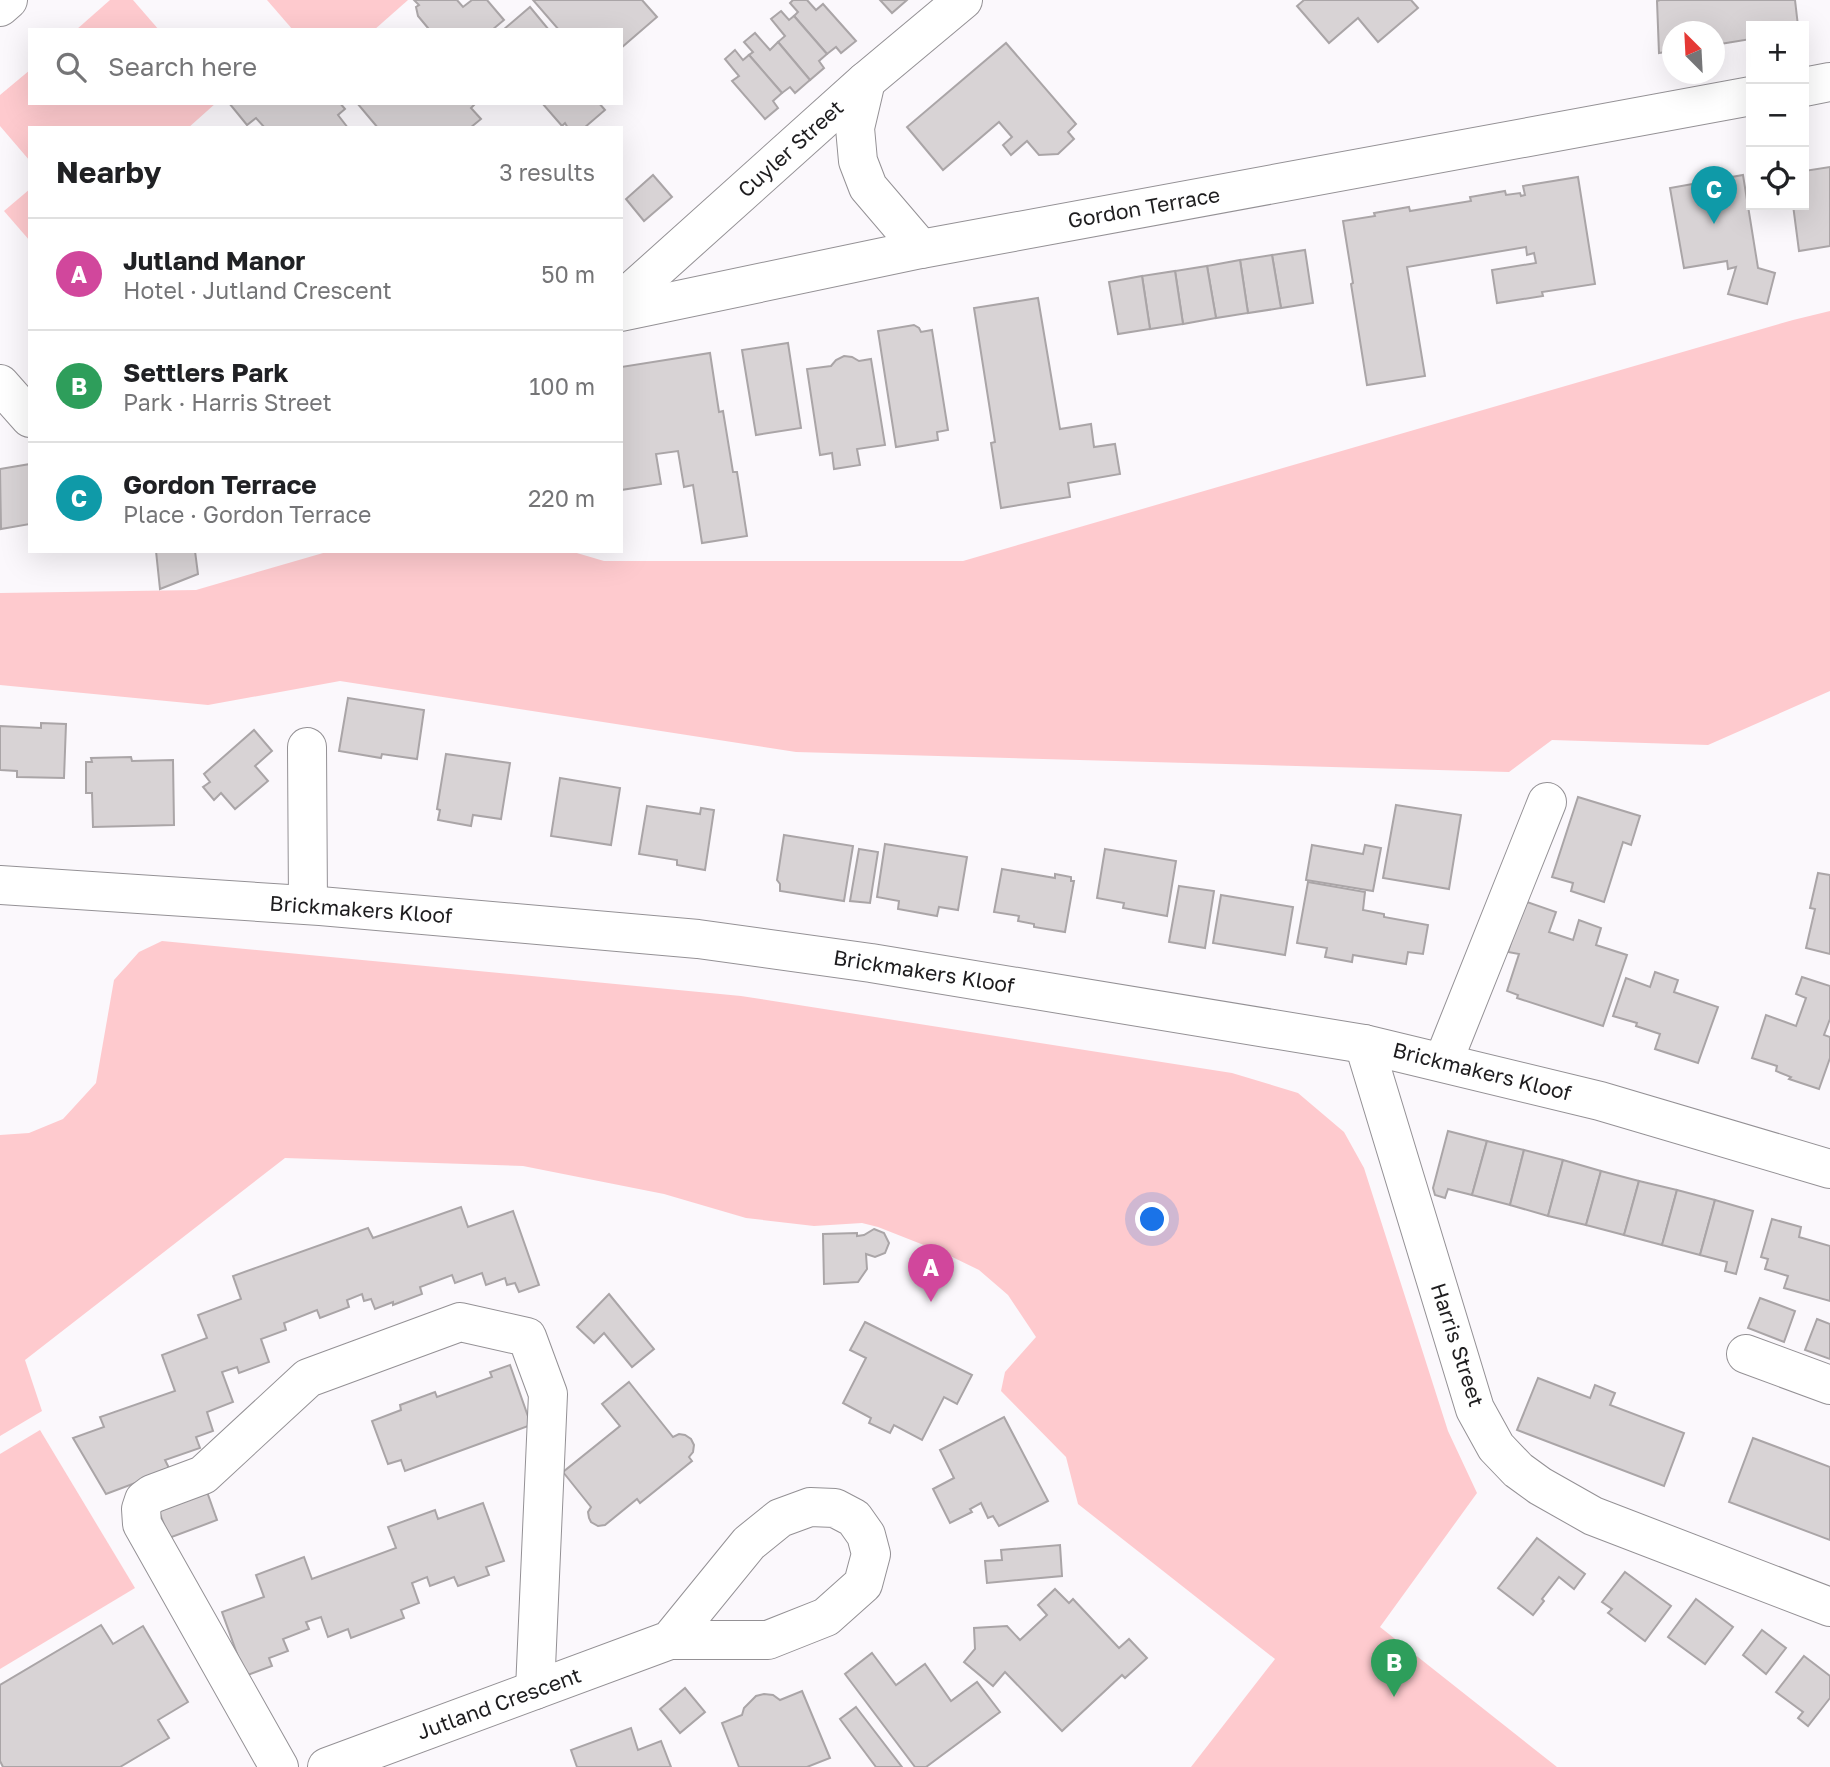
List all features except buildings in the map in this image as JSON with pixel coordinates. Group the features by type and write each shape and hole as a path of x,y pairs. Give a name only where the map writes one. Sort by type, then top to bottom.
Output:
{"street":[{"path":"0,7 8,0"},
{"name":"Cuyler Street","path":"623,299 866,81 963,0"},
{"path":"866,81 855,128 858,161 868,187 922,249"},
{"path":"1809,86 1830,82"},
{"name":"Gordon Terrace","path":"623,312 922,249 1746,97"},
{"path":"0,384 28,418"},
{"path":"0,426 28,420"},
{"path":"307,747 308,905"},
{"path":"1443,1062 1547,802"},
{"name":"Brickmakers Kloof","path":"0,885 308,905 698,939 871,963 1364,1044 1600,1101 1830,1169"},
{"name":"Harris Street","path":"1364,1044 1475,1409 1496,1447 1518,1470 1540,1486 1593,1516 1830,1607"},
{"path":"279,1767 142,1524 141,1509 152,1494 203,1475 308,1378 460,1322 527,1337 548,1394 535,1690"},
{"path":"1746,1354 1830,1385"},
{"name":"Jutland Crescent","path":"327,1767 670,1640 768,1640 826,1617 863,1584 871,1554 866,1535 854,1518 835,1507 810,1507 780,1518 749,1543 670,1640"}],"shaded area":[{"path":"110,0 133,0 157,28 78,28"},
{"path":"267,0 408,0 376,28 291,28"},
{"path":"28,72 28,105 214,105 190,126 28,126 28,159 0,126 0,95"},
{"path":"28,191 28,239 4,211"},
{"path":"1830,311 1830,691 1708,745 1552,740 1509,772 796,752 340,681 208,705 0,685 0,593 196,590 323,553 577,553 604,561 963,561"},
{"path":"162,941 741,996 1232,1073 1298,1093 1344,1132 1364,1168 1448,1431 1477,1493 1380,1627 1557,1767 1191,1767 1275,1659 1078,1504 1066,1457 1001,1391 1005,1372 1036,1337 1008,1295 979,1270 944,1253 862,1223 814,1226 746,1218 664,1194 523,1166 285,1158 25,1360 42,1411 0,1436 0,1135 29,1133 63,1119 96,1083 114,980 139,952"},
{"path":"40,1430 135,1588 0,1669 0,1454"}],"place":[{"name":"Gordon Terrace","path":"1714,224"},
{"name":"Jutland Manor","path":"931,1302"},
{"name":"Settlers Park","path":"1394,1697"}]}
